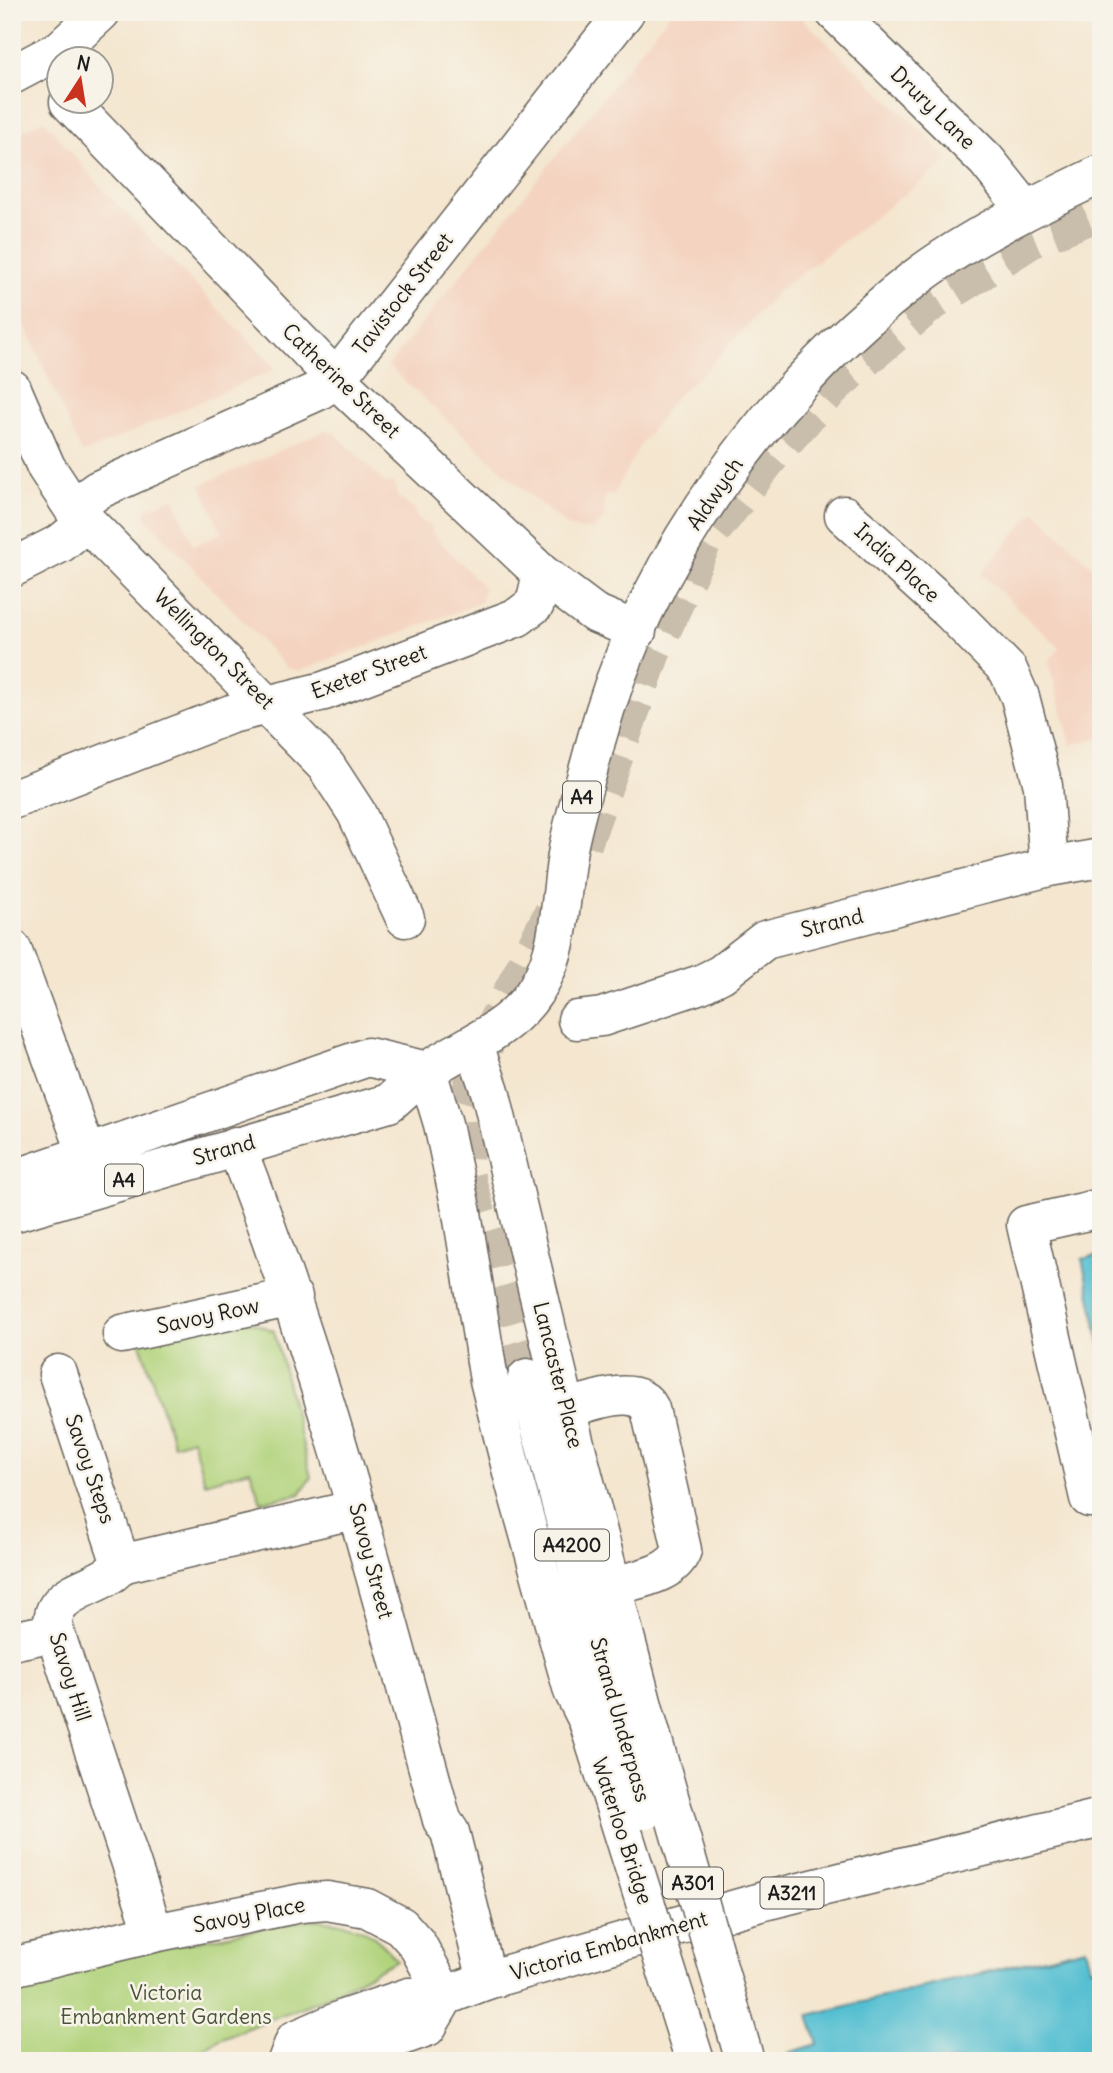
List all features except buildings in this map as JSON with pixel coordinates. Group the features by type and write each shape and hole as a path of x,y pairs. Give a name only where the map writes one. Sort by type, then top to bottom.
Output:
{"street":[{"path":"23,70 61,49 101,12"},
{"name":"Tavistock Street","path":"12,568 61,543 98,490 318,391 336,380 625,12"},
{"name":"Drury Lane","path":"835,12 986,159 1026,210"},
{"path":"23,70 46,84"},
{"name":"Catherine Street","path":"82,116 336,380 542,574 594,613 637,631"},
{"name":"Aldwych","path":"549,970 564,898 568,849 601,723 637,631 708,495 756,435 832,352 915,278 1026,210 1101,174"},
{"name":"Wellington Street","path":"12,389 46,467 80,515 327,766 356,812 405,918"},
{"name":"India Place","path":"844,515 950,611 1008,670 1016,683 1043,786 1049,867"},
{"name":"Exeter Street","path":"12,800 231,714 324,691 518,617 535,604 542,574"},
{"name":"Strand","path":"577,1020 602,1017 701,984 721,974 765,940 1049,867 1101,858"},
{"path":"12,949 87,1154"},
{"name":"Strand","path":"12,1213 389,1103 427,1071 474,1045 515,1015 549,970"},
{"name":"Lancaster Place","path":"474,1045 490,1091 566,1409 614,1586 616,1713"},
{"name":"Strand","path":"12,1180 368,1057 427,1071"},
{"name":"A301","path":"427,1071 443,1124 462,1213 489,1380 514,1484 573,1691 616,1713 745,2061"},
{"name":"Savoy Street","path":"236,1146 293,1297 357,1509 442,1820 450,1832 487,1980"},
{"path":"1101,1209 1026,1225 1089,1498 1101,1496"},
{"name":"Savoy Row","path":"122,1334 293,1297"},
{"name":"Savoy Steps","path":"58,1374 121,1564"},
{"name":"Strand Underpass","path":"527,1378 616,1713 719,2061"},
{"path":"566,1409 632,1395 646,1401 650,1409 682,1550 679,1559 666,1570 614,1586"},
{"name":"Savoy Hill","path":"154,1933 55,1632 53,1623 56,1609 71,1593 114,1575 121,1564 357,1509"},
{"path":"12,1641 55,1632"},
{"name":"Waterloo Bridge","path":"616,1713 695,2061"},
{"name":"Victoria Embankment","path":"287,2061 295,2040 318,2029 409,1997 445,1996 487,1980 764,1901 1101,1818"},
{"name":"Savoy Place","path":"12,1967 154,1933 301,1903 346,1903 390,1919 409,1933 445,1996"},
{"path":"333,2061 427,2027 445,1996"}],"shaded area":[{"path":"671,12 795,12 925,134 948,161 777,292 708,368 676,396 639,447 614,495 605,496 604,518 594,528 582,530 567,526 519,486 388,366"},
{"path":"44,120 104,191 274,366 273,370 82,454 12,295 12,136"},
{"path":"326,430 333,431 385,483 392,482 398,491 397,496 416,511 416,516 423,523 428,523 437,538 484,588 480,603 300,671 287,668 144,516 147,509 174,497 193,546 222,533 201,485"},
{"path":"1035,511 1101,575 1101,737 1071,745 1048,661 1060,648 981,574"}],"green space":[{"path":"246,1320 274,1331 311,1477 300,1494 261,1502 250,1470 205,1483 192,1439 174,1445 138,1337"},
{"name":"Victoria Embankment Gardens","path":"310,1919 359,1928 387,1948 397,1960 320,2000 222,2038 181,2061 12,2061 12,1987 137,1953"}],"water":[{"path":"1101,1255 1101,1348 1082,1259"},
{"path":"1086,1948 1091,1968 1101,1965 1101,2061 761,2061 818,2044 809,2015"}],"pier":[{"path":"786,2050 789,2061 758,2061 760,2058"}],"tunnel":[{"path":"583,844 652,652 703,542 768,459 834,385 928,305 1032,239 1101,211"},
{"path":"527,1378 465,1174 463,1117 485,1044 555,909"}]}
